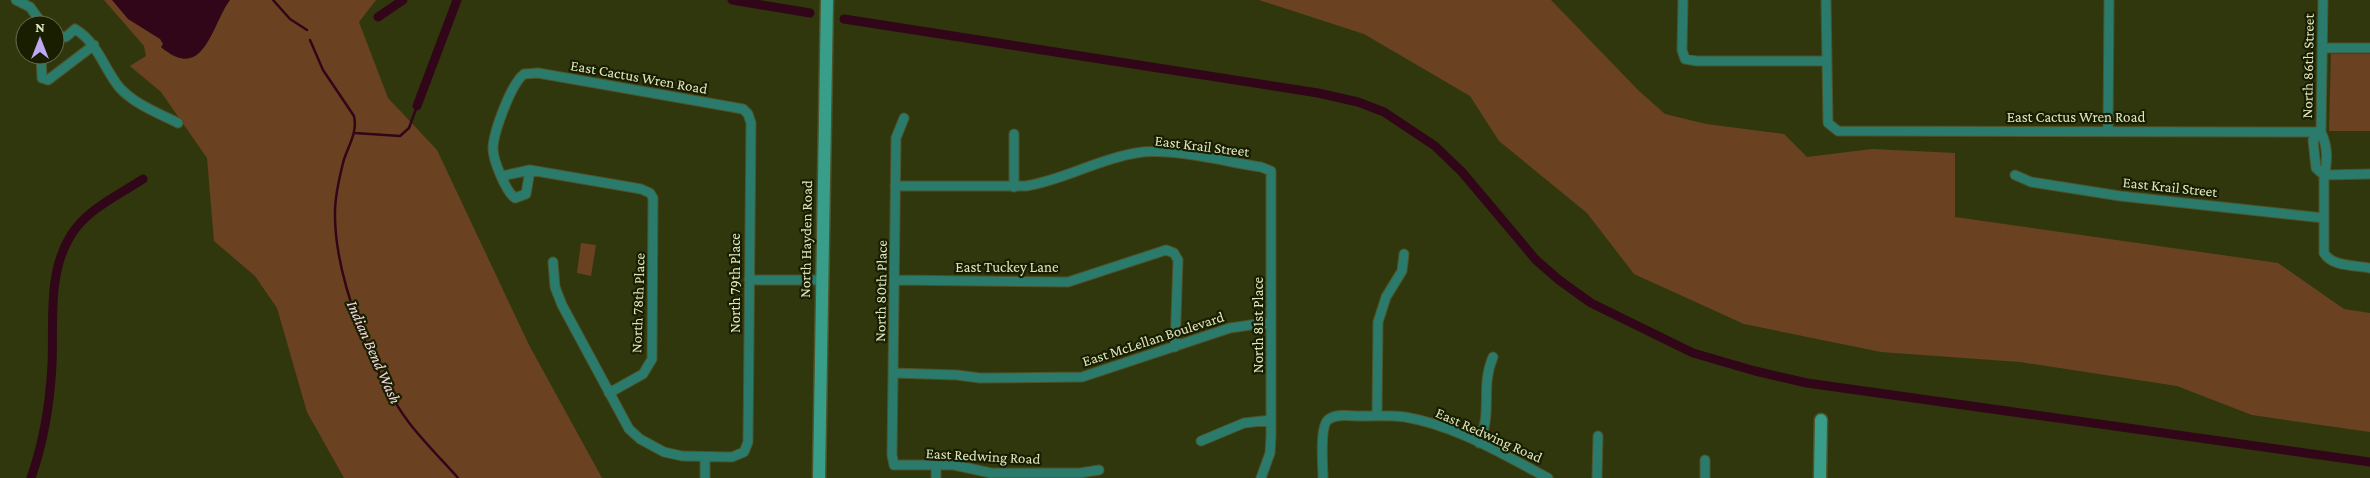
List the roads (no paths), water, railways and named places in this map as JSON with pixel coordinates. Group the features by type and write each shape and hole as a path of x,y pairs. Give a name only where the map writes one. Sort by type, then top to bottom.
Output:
{"main road":[{"name":"North Hayden Road","path":"819,478 827,0"},
{"path":"1820,478 1821,420"}],"street":[{"path":"16,0 30,7 36,15"},
{"path":"1682,0 1682,50 1685,59 1697,61 1826,61 1826,0"},
{"path":"2108,131 2109,0"},
{"name":"North 86th Street","path":"2323,0 2321,132 2313,140 2316,168 2324,175"},
{"path":"65,37 75,29 94,45 118,85 129,96 178,123"},
{"path":"41,65 42,78 48,80 94,45"},
{"path":"2322,48 2370,48"},
{"name":"East Cactus Wren Road","path":"1826,61 1828,123 1838,131 2321,132"},
{"name":"East Cactus Wren Road","path":"502,176 493,149 494,139 516,83 524,74 538,73 743,109 748,114"},
{"name":"North 79th Place","path":"705,456 732,457 744,452 748,442 750,123 748,114"},
{"name":"North 80th Place","path":"894,465 892,455 896,138 904,118"},
{"path":"1014,134 1014,187"},
{"name":"East Krail Street","path":"895,186 1014,187 1042,184 1136,153 1172,154 1271,171"},
{"path":"530,170 526,194 520,198 511,195 502,176 530,170"},
{"name":"North 78th Place","path":"530,170 641,189 650,193 654,204 652,359 643,374 609,393"},
{"name":"North 81st Place","path":"1261,478 1270,453 1271,171"},
{"path":"2370,174 2324,175 2324,253 2328,259 2334,262 2370,268"},
{"name":"East Krail Street","path":"2016,175 2031,182 2120,196 2324,218"},
{"name":"East Tuckey Lane","path":"895,280 1068,282 1166,250 1174,253 1178,260 1175,347"},
{"path":"1377,416 1378,322 1386,297 1402,271 1404,254"},
{"path":"553,262 555,288 562,305 629,429 649,446 682,456 705,456 705,478"},
{"path":"749,280 821,280"},
{"name":"East McLellan Boulevard","path":"894,373 958,375 980,378 1082,377 1230,328 1246,324 1271,322"},
{"path":"1479,443 1486,423 1486,377 1494,357"},
{"name":"East Redwing Road","path":"1323,478 1323,427 1328,419 1338,416 1404,417 1431,423 1479,443 1548,478"},
{"path":"1201,441 1244,423 1271,420"},
{"path":"1597,478 1598,436"},
{"path":"1705,460 1706,478"},
{"name":"East Redwing Road","path":"894,465 954,465 992,473 1080,473 1099,470"},
{"path":"936,466 936,478"}],"waterway":[{"name":"Indian Bend Wash","path":"273,0 290,19 307,30"},
{"path":"378,17 403,0"},
{"path":"417,106 457,0"},
{"path":"732,0 810,13"},
{"path":"844,19 1318,93 1358,102 1384,112 1435,146 1462,172 1536,260 1559,280 1591,303 1693,353 1755,371 1807,383 2370,462"},
{"name":"Indian Bend Wash","path":"310,40 323,70 354,116 355,129 340,175 335,212 336,237 348,294 369,352 396,403 410,424 458,478"},
{"path":"355,133 400,136 409,128 417,106"},
{"path":"31,478 48,408 52,365 53,298 58,265 63,250 71,235 94,210 143,179"}]}
